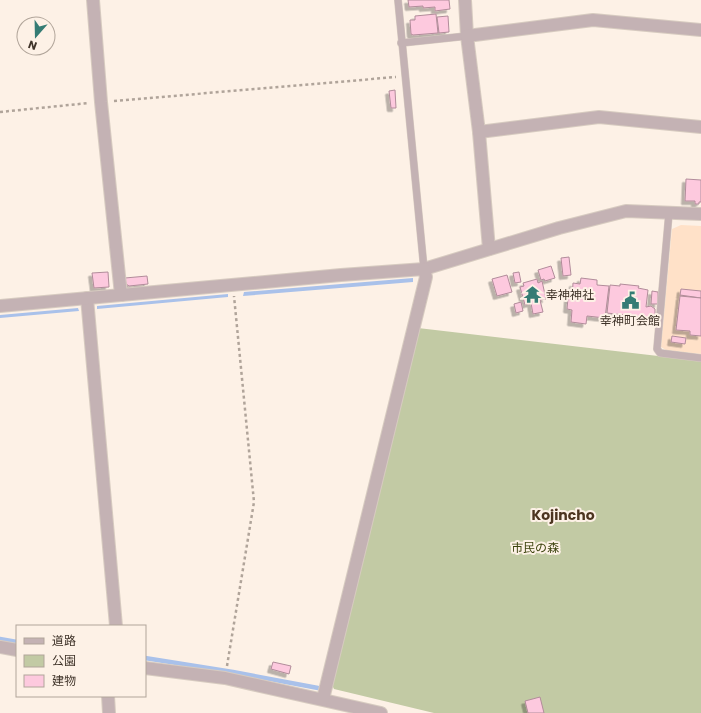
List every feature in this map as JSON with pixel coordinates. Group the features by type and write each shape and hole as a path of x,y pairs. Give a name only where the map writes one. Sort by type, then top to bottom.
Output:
{"street":[{"path":"93,0 101,102 121,295"},
{"path":"465,0 467,36 479,132 489,249"},
{"path":"467,36 593,20 701,30"},
{"path":"479,132 598,117 701,127"},
{"path":"0,306 424,269 559,228 626,211 701,214"},
{"path":"323,699 426,278 424,269"},
{"path":"87,298 116,625"},
{"path":"0,647 16,650"},
{"path":"146,668 225,678 381,713"},
{"path":"108,697 109,713"}],"lane":[{"path":"398,0 404,76 424,269"},
{"path":"401,43 467,36"},
{"path":"669,213 657,349 660,352 701,358"}],"path":[{"path":"0,112 404,76"},
{"path":"225,678 254,502 233,285"}],"shaded area":[{"path":"681,225 701,226 701,354 666,350 661,347 672,229"}],"green space":[{"name":"市民の森","path":"418,328 701,361 701,713 434,713 334,689 332,685"}],"water":[{"path":"413,278 413,282 243,296 244,292"},
{"path":"228,294 228,297 97,309 97,306"},
{"path":"78,308 79,311 0,318 0,315"}],"building":[{"path":"408,0 449,0 450,9 435,11 435,7 409,7"},
{"path":"436,14 438,33 411,34 410,20 415,20 415,16"},
{"path":"448,16 449,32 439,33 437,17"},
{"path":"395,90 396,108 391,108 389,91"},
{"path":"686,179 701,180 701,202 699,202 699,204 695,204 695,201 685,201"},
{"path":"569,257 571,275 563,276 561,258"},
{"path":"551,266 555,278 545,281 544,279 541,280 538,270"},
{"path":"108,272 109,287 94,288 92,273"},
{"path":"519,272 521,282 515,283 513,273"},
{"path":"507,275 512,292 497,296 492,279"},
{"path":"147,276 148,284 129,286 126,284 125,278"},
{"path":"581,278 597,280 597,285 609,286 605,318 587,316 586,324 571,322 572,310 567,309 568,298 572,298 573,283 580,284"},
{"path":"537,279 538,283 542,281 546,299 540,300 543,312 533,314 531,303 525,305 520,287 524,286 523,283"},
{"path":"620,284 639,286 638,288 648,290 646,307 651,306 655,309 655,314 653,317 650,318 607,313 610,285 620,286"},
{"path":"681,289 701,291 701,298 680,295"},
{"path":"652,291 658,292 658,304 651,304"},
{"path":"680,296 701,298 701,336 690,335 690,331 676,330"},
{"path":"521,302 523,311 516,313 514,304"},
{"path":"672,336 686,338 685,344 671,342"},
{"path":"273,662 291,666 289,674 271,669"},
{"path":"540,697 544,713 528,713 525,701"}],"waterway":[{"path":"0,639 16,642"},
{"path":"146,658 233,672 318,688"}],"place":[{"name":"幸神神社","path":"533,294"},
{"name":"幸神町会館","path":"630,301"}],"district":[{"name":"Kojincho","path":"563,515"}]}
